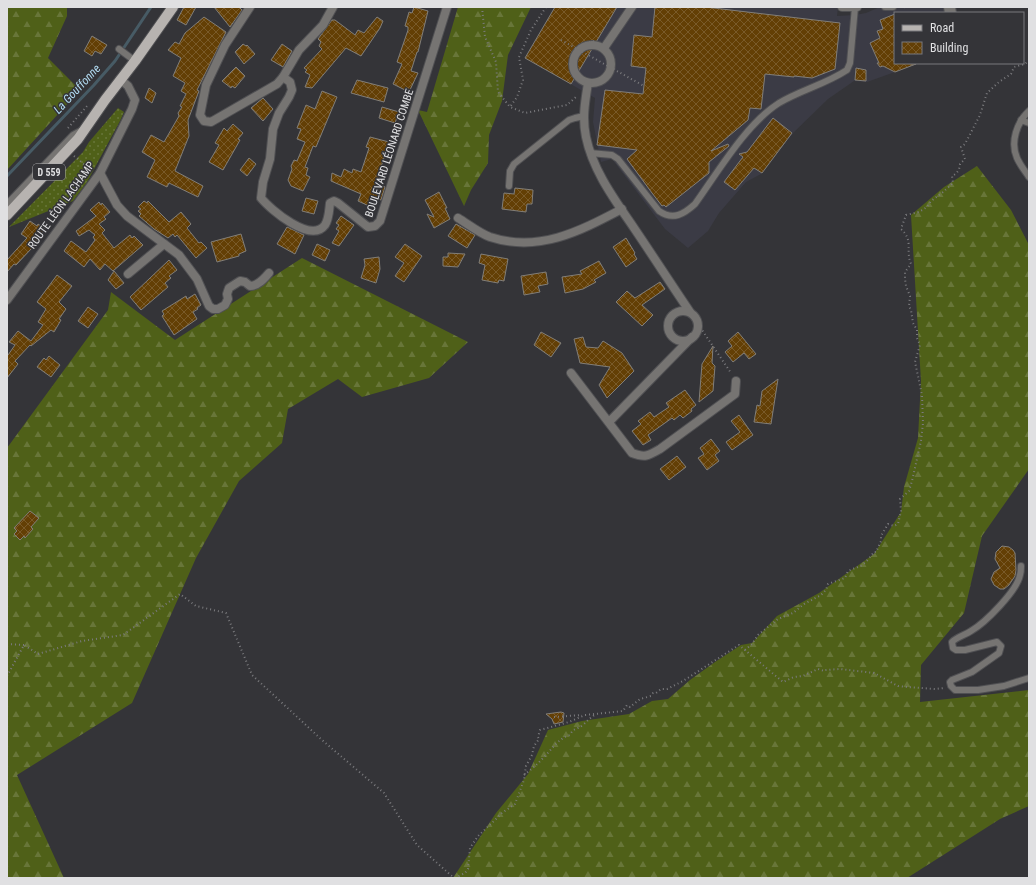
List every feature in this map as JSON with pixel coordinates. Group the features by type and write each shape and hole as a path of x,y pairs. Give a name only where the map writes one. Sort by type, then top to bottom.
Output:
{"main road":[{"name":"D 559","path":"7,215 78,139 173,7"}],"street":[{"path":"250,7 225,45 206,85 200,115 204,121 211,122 277,84 283,77 299,50 323,25 333,7"},
{"name":"BOULEVARD LÉONARD COMBE","path":"283,77 290,82 292,90 279,113 274,129 270,159 263,182 261,198 277,214 290,222 313,231 321,229 325,225 328,219 330,203 334,201 368,227 375,226 380,221 447,7"},
{"path":"604,48 632,7"},
{"path":"842,7 856,7"},
{"path":"594,44 604,48 609,54 612,62 608,75 602,81 588,83 576,75 573,68 574,56 577,50 586,45 594,44"},
{"name":"ROUTE LÉON LACHAMP","path":"7,300 100,173 136,100 128,86 120,79"},
{"path":"588,83 584,113 586,137 595,167 690,312 694,315 698,324 696,334 609,422"},
{"path":"100,173 117,205 126,216 147,233 179,255 197,279 209,306 213,309 225,305 228,299 227,294 229,288 240,281 245,282 250,286 255,286 269,273"},
{"path":"458,218 489,237 525,243 549,240 568,235 586,228 622,209"},
{"path":"128,274 164,244"},
{"path":"690,312 680,311 675,313 669,320 669,330 674,338 678,340 688,340 692,337"},
{"path":"571,373 632,453 642,457 649,456 660,449 735,394 736,382"}],"lane":[{"path":"590,153 612,155 618,159 664,215 679,215 695,204 743,138 764,114 798,93 847,70 850,63 856,7"},
{"path":"884,7 894,7"},
{"path":"119,49 135,61"},
{"path":"1029,111 1021,120 1014,142 1017,158 1029,177"},
{"path":"509,186 510,171 514,164 569,120 584,113"},
{"path":"1021,120 1029,123"},
{"path":"7,204 72,135 88,126"},
{"path":"1021,566 1020,576 1008,597 976,628 952,642 953,648 960,650 997,642 1001,646 999,653 972,672 950,682 951,686 955,690 978,690 1004,686 1029,678"}],"path":[{"path":"482,7 485,37 496,62 498,92 510,107 525,112 568,105 576,98"},
{"path":"510,107 517,97 523,80 519,57 531,30 546,7"},
{"path":"561,40 644,86"},
{"path":"577,50 585,43 596,41"},
{"path":"745,650 752,644 758,635 778,619 792,613 804,604 821,595 826,590 828,584 845,578 850,570 863,565 868,560 868,557 876,552 881,541 881,536 888,524 894,526 898,524 901,511 900,499 909,491 921,440 923,423 922,395 915,362 920,346 917,338 917,330 913,323 909,306 910,296 906,286 905,272 911,264 908,254 908,237 901,229 906,215 919,212 927,207 931,200 942,193 952,183 952,176 957,174 960,164 965,159 961,147 965,144 980,114 987,94 999,82 1011,74 1014,67 1025,64 1029,60"},
{"path":"65,131 89,104"},
{"path":"73,156 89,170 100,173"},
{"path":"698,324 736,382"},
{"path":"7,644 24,645 38,654 82,641 123,635 180,594 196,606 226,613 252,675 322,740 384,793 417,846 455,878 468,870 470,848 478,836 502,813 515,804 526,766 532,755 534,746 539,740 538,737 540,730 569,722 585,715"},
{"path":"7,676 24,645"},
{"path":"554,717 623,711 627,705 630,707 640,699 651,696 653,693 667,689 683,681 739,645 784,682 818,669 824,671 840,669 874,673 898,686 907,688 935,689 951,686"},
{"path":"524,775 565,736 570,735 573,730 582,726 587,720 597,714"}],"shaded area":[{"path":"555,7 838,7 837,16 866,13 880,7 956,7 957,12 894,12 894,64 917,64 867,82 854,81 828,99 792,134 761,174 746,182 719,213 708,231 688,248 665,229 612,159 601,162 593,122 595,98 525,58"}],"green space":[{"path":"7,7 67,7 67,16 48,58 80,90 7,170"},
{"path":"458,7 531,7 508,55 502,101 489,135 488,163 471,190 464,206 418,110 427,112"},
{"path":"118,108 124,112 120,121 87,182 73,201 9,227 83,152 89,142"},
{"path":"977,166 1011,210 1029,245 1029,469 982,536 964,613 921,665 920,702 1029,690 1029,806 1000,819 907,878 453,878 496,813 528,774 548,730 582,721 629,714 652,701 668,699 690,680 715,662 741,645 752,643 777,616 819,593 874,554 901,512 904,487 918,438 921,381 911,215 944,187"},
{"path":"302,258 468,342 429,378 362,397 338,379 288,409 282,443 239,481 196,558 132,703 17,775 64,878 7,878 7,448 108,310 111,292 175,340"}],"building":[{"path":"184,7 196,7 186,25 177,20"},
{"path":"214,7 239,7 242,10 230,27"},
{"path":"414,7 428,11 418,52 411,71 418,73 409,92 393,84 402,64 397,62 408,30 408,27 405,26 409,12 412,13"},
{"path":"555,7 617,7 571,84 525,58"},
{"path":"655,7 705,7 840,23 835,69 812,78 765,74 761,109 750,108 748,120 711,151 728,144 729,146 709,162 709,173 666,207 664,205 662,206 627,159 637,150 597,145 605,90 643,94 646,68 631,66 634,35 652,37"},
{"path":"894,14 894,64 916,64 895,72 883,66 880,67 877,63 879,63 870,43 880,38 877,31 883,29 880,20"},
{"path":"204,17 226,32 197,90 199,91 188,120 189,136 175,171 203,186 198,197 169,183 167,187 147,177 155,160 142,152 151,135 164,142 179,116 178,113 182,107 180,106 186,94 181,91 185,83 173,76 181,58 168,50 175,42 179,44 185,33"},
{"path":"377,17 383,21 361,56 346,48 312,88 305,87 310,75 305,72 307,70 304,68 322,49 319,46 321,42 318,39 332,20 335,20 355,35 358,30 364,33"},
{"path":"92,36 107,45 101,54 95,51 92,56 84,51"},
{"path":"243,44 246,46 247,45 255,54 244,64 235,52"},
{"path":"282,44 292,51 283,67 271,60"},
{"path":"236,67 245,76 235,88 232,86 231,88 222,81"},
{"path":"856,68 866,70 866,81 855,80"},
{"path":"357,80 388,88 384,102 351,93"},
{"path":"149,88 156,93 152,103 145,98"},
{"path":"322,91 337,97 316,147 313,146 305,167 308,168 306,175 310,177 303,191 291,186 288,180 292,169 291,166 294,160 297,161 305,142 297,139 301,129 297,128 306,105 315,109"},
{"path":"263,98 273,109 263,121 251,108"},
{"path":"382,107 399,112 395,123 379,118"},
{"path":"773,118 792,133 762,173 754,168 735,190 724,182 743,157 739,154 747,152"},
{"path":"233,124 243,133 238,139 240,140 223,170 209,162 219,145 215,143 224,128 227,131"},
{"path":"370,137 389,142 381,167 378,184 385,187 381,200 375,198 372,205 370,203 369,206 358,201 361,194 331,181 332,173 341,177 344,169 352,173 353,169 361,172 369,148 366,147"},
{"path":"249,158 256,164 247,176 240,170"},
{"path":"515,188 533,190 532,204 527,204 526,212 502,209 504,193 514,194"},
{"path":"439,192 447,208 445,208 450,219 434,228 427,214 434,217 425,200"},
{"path":"306,198 318,201 314,214 302,211"},
{"path":"144,201 147,203 148,201 169,222 181,212 191,224 187,228 199,243 201,242 207,248 196,258 177,235 175,237 173,234 168,238 154,229 139,216 141,214 138,211 141,209 138,207"},
{"path":"99,202 101,205 102,203 110,212 104,217 106,219 99,224 105,230 102,233 114,248 130,235 132,238 134,236 143,245 113,271 105,264 100,270 90,259 84,267 64,251 71,241 86,252 95,240 93,237 95,235 89,230 79,236 76,231 96,216 90,210"},
{"path":"341,216 354,225 339,246 332,243 339,231 336,229 339,225 336,223"},
{"path":"30,221 45,229 32,248 7,272 7,260 27,238 21,234"},
{"path":"456,224 475,235 467,248 448,236"},
{"path":"287,227 304,235 295,254 277,244"},
{"path":"241,234 246,251 239,254 239,256 217,262 211,242"},
{"path":"626,238 637,259 626,267 613,247"},
{"path":"317,244 330,250 325,261 312,255"},
{"path":"405,244 422,256 404,282 395,276 404,263 395,257"},
{"path":"448,253 465,254 458,267 443,266 443,257 448,257"},
{"path":"481,254 508,259 504,281 499,280 498,283 482,280 485,265 479,263"},
{"path":"379,257 380,269 376,283 361,278 365,265 364,259"},
{"path":"169,260 177,270 169,276 171,278 165,283 168,287 141,310 130,297"},
{"path":"599,261 606,273 594,280 596,282 583,289 565,293 562,277 582,274 580,271"},
{"path":"114,271 124,283 116,289 108,280"},
{"path":"546,272 548,284 538,286 540,292 524,295 521,276"},
{"path":"57,275 72,286 59,302 66,309 59,319 61,320 54,332 51,330 31,346 30,345 15,361 18,364 7,378 7,354 8,355 15,345 9,342 18,331 31,341 43,325 38,322 46,309 37,302"},
{"path":"660,282 665,289 642,305 653,315 642,326 616,302 627,291 635,298"},
{"path":"195,294 201,305 193,312 197,319 174,335 162,316 164,314 162,311 186,296 187,299"},
{"path":"88,307 98,314 88,328 78,321"},
{"path":"541,332 561,343 551,357 534,345"},
{"path":"738,332 756,354 749,359 744,353 733,362 725,352 732,346 728,341"},
{"path":"583,337 586,347 598,348 603,341 622,353 634,371 607,398 599,385 610,367 580,363 574,339"},
{"path":"713,346 712,363 715,366 713,391 699,402 702,364"},
{"path":"49,356 60,365 51,377 37,367 44,358 46,360"},
{"path":"778,379 771,424 754,422 757,405 760,406 762,391"},
{"path":"685,390 696,405 691,409 692,411 683,418 680,415 674,420 672,418 648,435 651,440 643,445 632,431 641,424 638,421 650,412 654,417 669,407 666,403"},
{"path":"739,415 753,435 732,450 726,442 740,432 731,421"},
{"path":"711,439 720,451 715,455 719,461 707,470 698,458 704,454 700,448"},
{"path":"677,456 686,467 669,480 660,469"},
{"path":"30,511 39,518 31,527 33,529 25,538 24,536 20,540 14,534 17,531 14,528"},
{"path":"1002,546 1009,547 1015,553 1016,570 1015,576 1009,585 1004,589 1000,589 994,585 991,579 994,572 1000,568 995,559 996,552"},
{"path":"564,713 563,722 554,724 552,719 546,714"}],"waterway":[{"name":"La Gouffonne","path":"7,176 115,61 151,7"}]}
